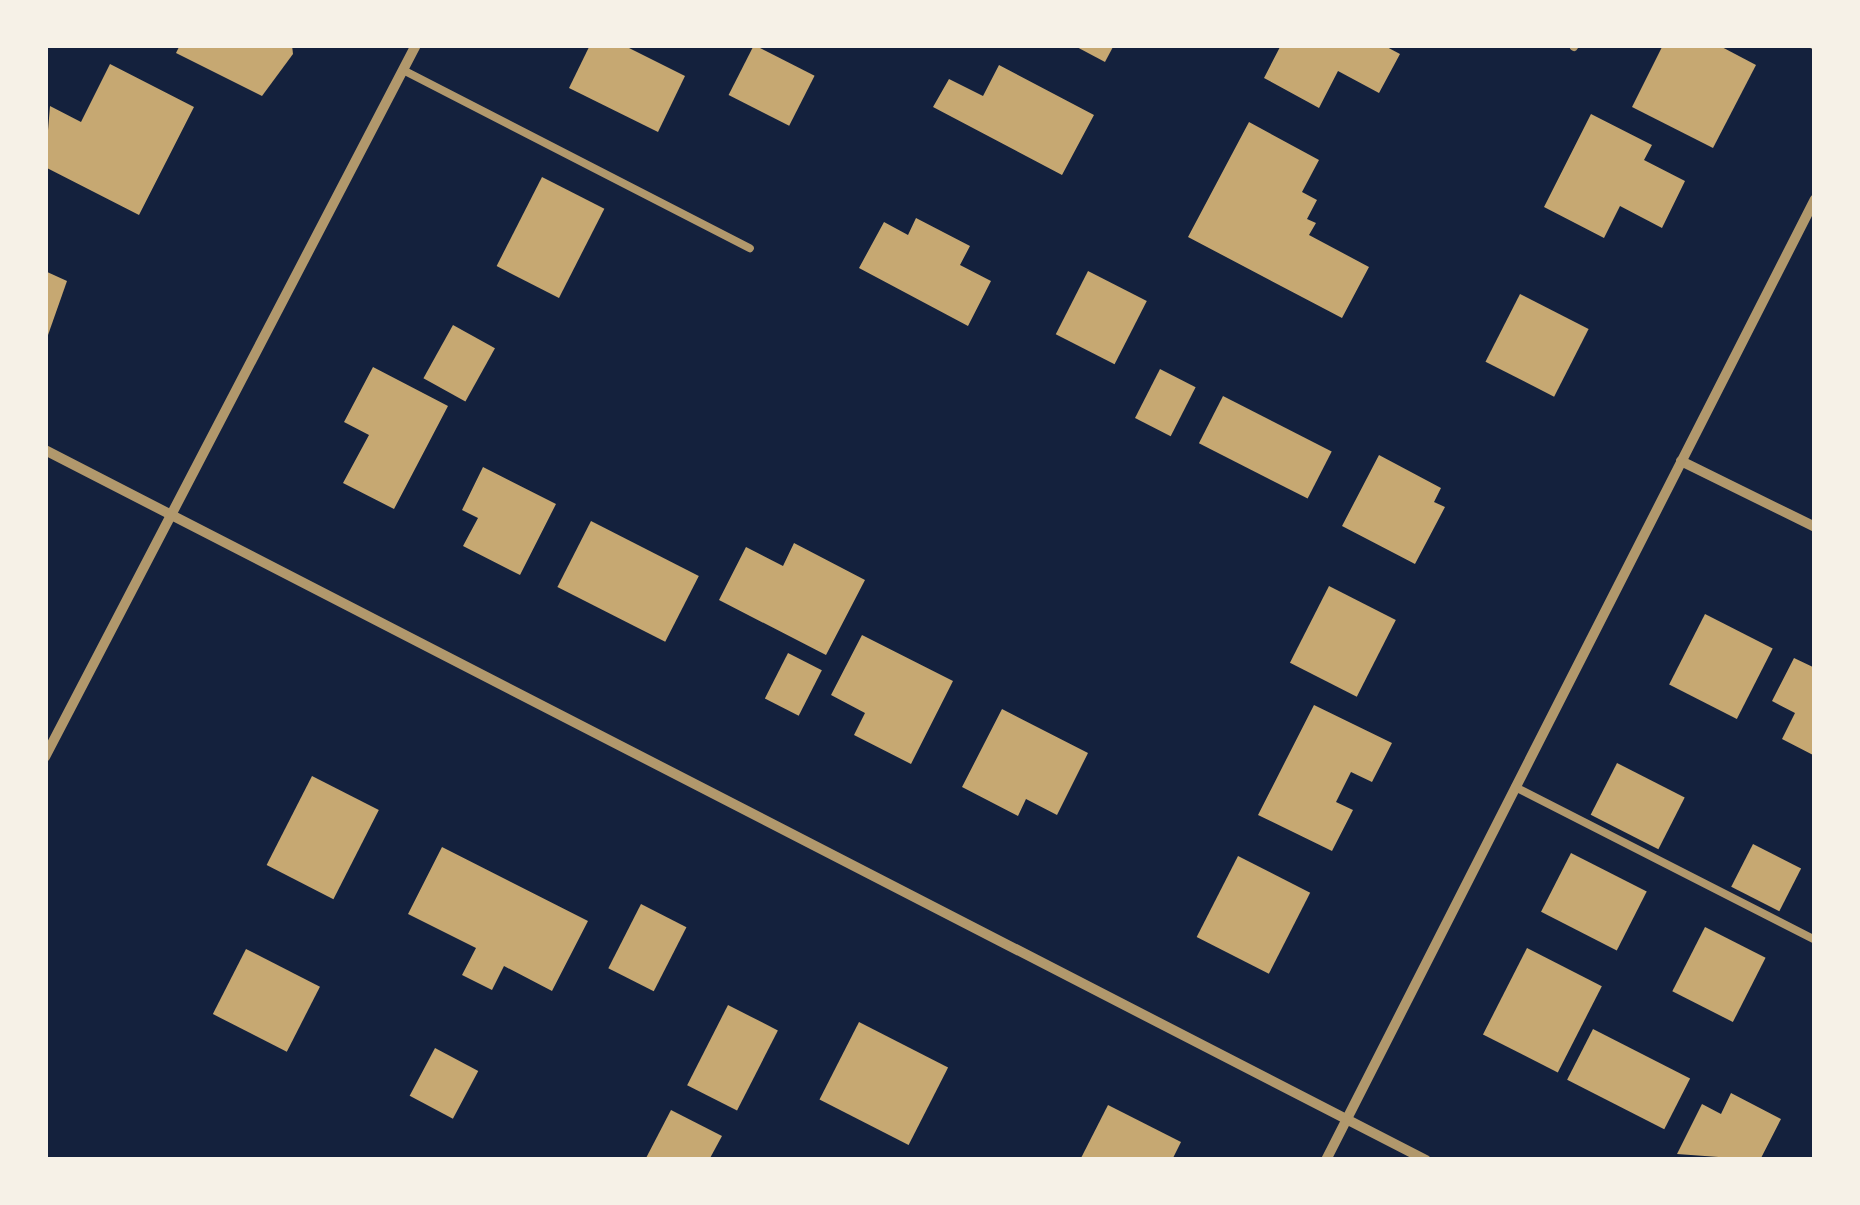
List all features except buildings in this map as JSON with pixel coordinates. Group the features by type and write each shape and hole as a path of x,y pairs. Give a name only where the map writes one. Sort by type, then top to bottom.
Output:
{"street":[{"path":"45,757 168,513 416,45"},
{"path":"1326,1160 1815,199"},
{"path":"45,450 1426,1160"},
{"path":"1681,460 1815,527"}],"lane":[{"path":"403,70 750,248"},
{"path":"1515,787 1815,940"}]}
